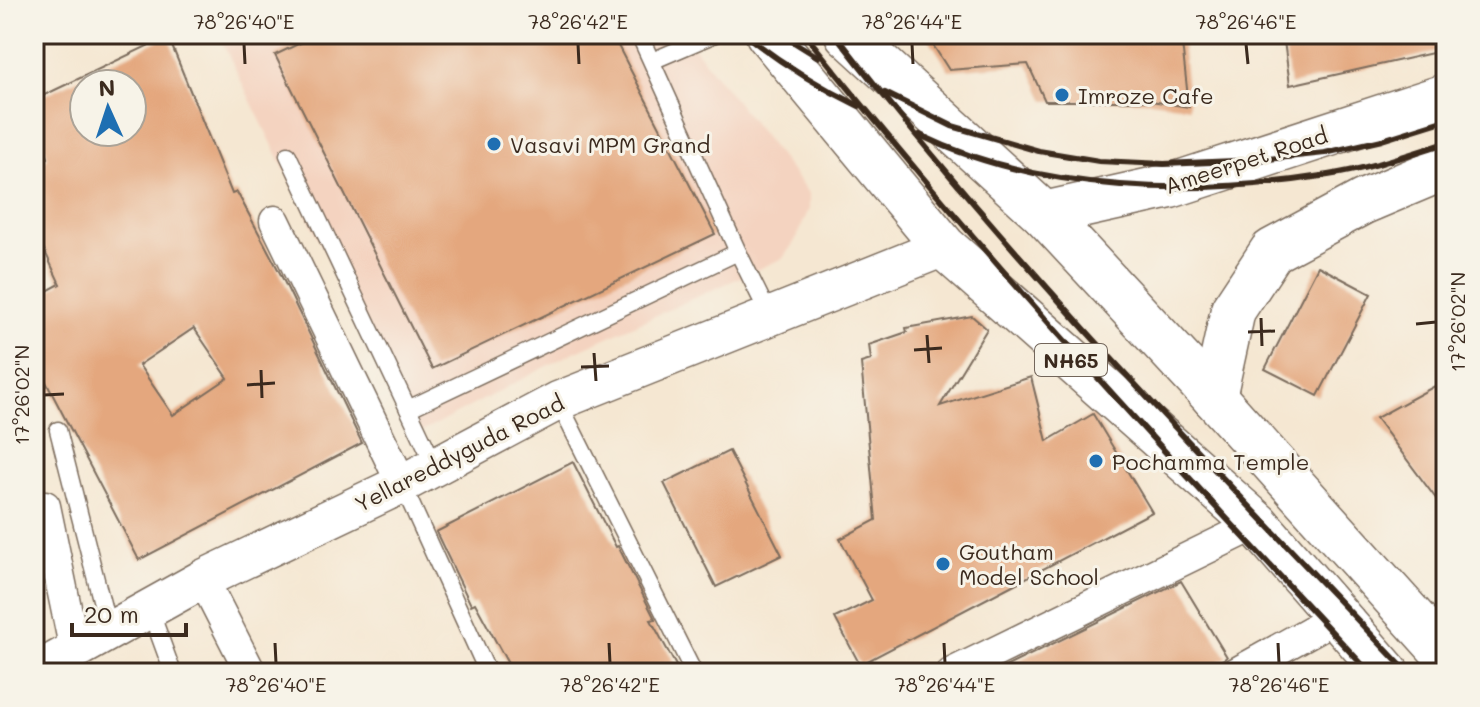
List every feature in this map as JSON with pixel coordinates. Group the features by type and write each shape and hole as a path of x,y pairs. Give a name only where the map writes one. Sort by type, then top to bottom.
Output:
{"main road":[{"name":"NH65","path":"768,34 944,247 1257,524 1387,673"},
{"path":"847,34 1044,214 1446,655"},
{"name":"Ameerpet Road","path":"1044,214 1170,186 1446,96"},
{"path":"1214,397 1233,310 1272,251 1363,202 1446,167"}],"street":[{"path":"275,221 418,475"},
{"name":"Yellareddyguda Road","path":"34,673 203,579 418,475 558,401 944,247"},
{"path":"45,506 75,651"},
{"path":"952,673 1257,524"},
{"path":"203,579 251,673"},
{"path":"1236,673 1338,616"}],"lane":[{"path":"639,34 770,317"},
{"path":"652,61 715,34"},
{"path":"288,155 408,409 418,475 488,673"},
{"path":"408,409 738,252"},
{"path":"558,401 694,673"},
{"path":"58,430 109,633"},
{"path":"150,610 173,673"}],"shaded area":[{"name":"Vasavi MPM Grand","path":"218,34 683,34 809,194 809,209 795,241 783,258 572,353 410,438 339,280"}],"building":[{"name":"Vasavi MPM Grand","path":"319,34 612,34 715,234 432,369 275,55"},
{"path":"926,34 1181,34 1189,107 1151,101 1045,101 1028,64 949,70"},
{"path":"1283,34 1446,34 1446,50 1290,85"},
{"path":"168,36 232,194 237,192 280,273 362,443 139,560 34,359 34,298 60,284 34,228 34,165 48,158 34,116 34,100 68,84 68,148 148,148 148,68 101,68","holes":["194,328 228,378 173,415 139,365"]},
{"path":"1318,266 1371,294 1318,396 1265,369"},
{"path":"972,316 987,329 940,406 1031,377 1047,441 1093,414 1152,512 860,665 835,618 872,600 840,539 876,520 861,363 871,360 869,345 907,332 906,328"},
{"path":"1446,380 1446,512 1376,418"},
{"path":"729,451 782,555 716,587 664,483"},
{"path":"573,462 680,673 513,673 475,603 471,605 436,532"},
{"path":"1181,581 1227,657 1201,673 993,673"}],"railway":[{"path":"744,34 800,73 859,106"},
{"path":"781,34 818,57"},
{"path":"805,34 1010,279 1370,673"},
{"path":"835,34 1041,281 1408,673"},
{"path":"885,93 952,126 1039,151 1099,161 1164,164 1258,160 1325,153 1382,140 1446,120"},
{"path":"920,135 967,155 1017,169 1068,179 1174,187 1278,182 1328,175 1446,143"}],"place":[{"name":"Imroze Cafe","path":"1062,95"},
{"name":"Vasavi MPM Grand","path":"494,144"},
{"name":"Pochamma Temple","path":"1096,461"},
{"name":"Goutham Model School","path":"943,564"}]}
